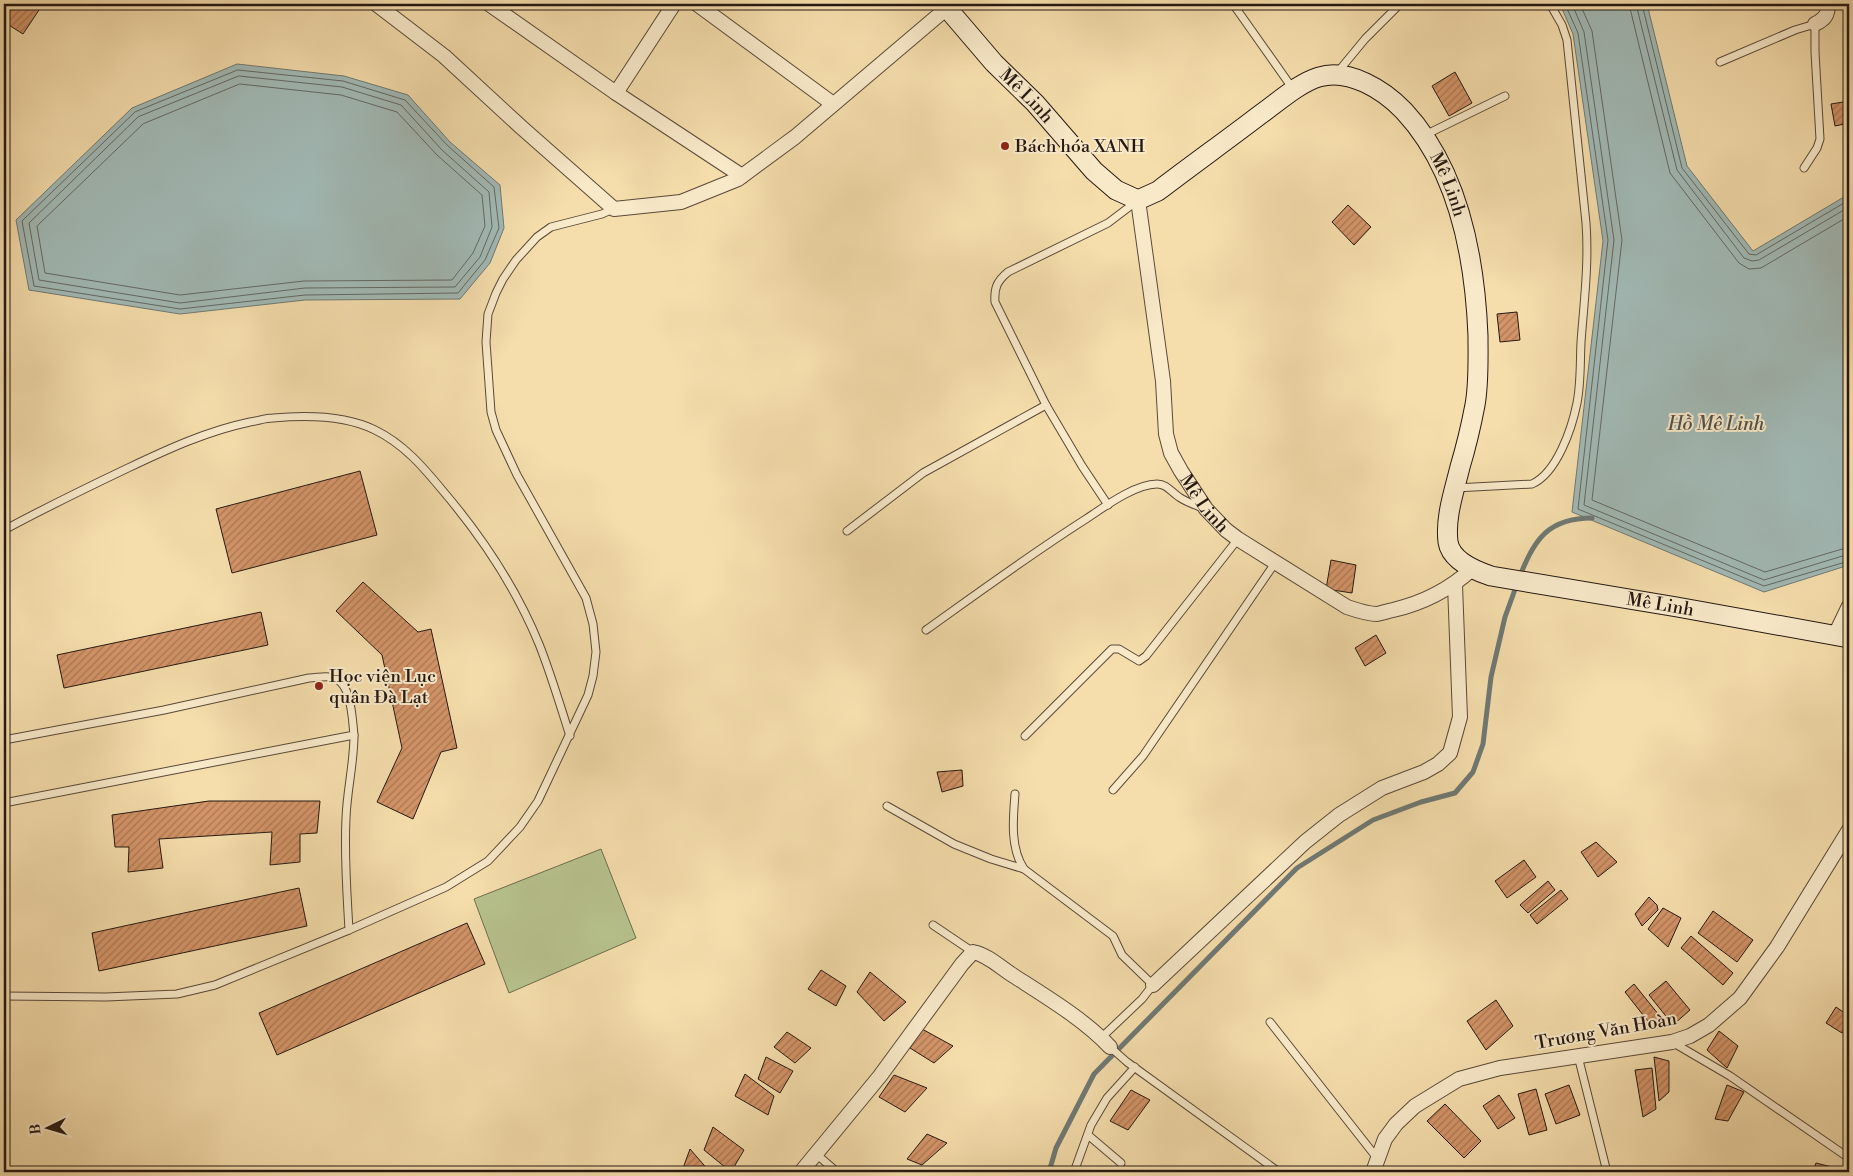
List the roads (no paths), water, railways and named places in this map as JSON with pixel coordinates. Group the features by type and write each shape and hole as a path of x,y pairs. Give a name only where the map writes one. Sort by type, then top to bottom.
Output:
{"street":[{"path":"376,4 444,56 614,209 681,202 712,191 742,176 795,138 945,6"},
{"path":"489,4 616,93 742,176"},
{"path":"616,93 674,4"},
{"path":"697,4 833,104"},
{"path":"1815,24 1823,20 1828,12 1828,4"},
{"name":"Mê Linh","path":"945,6 994,63 1035,104 1094,171 1116,190 1138,200 1158,191 1294,90 1319,77 1354,78 1372,85 1397,104 1418,126 1424,136 1440,165 1460,211 1471,260 1477,317 1478,356 1475,401 1447,524 1448,545 1457,557 1472,569 1490,576 1842,637"},
{"name":"Mê Linh","path":"1138,200 1164,381 1166,434 1172,453 1181,471 1206,509 1238,540 1347,607 1378,614 1406,607 1435,596 1455,585 1472,569"},
{"path":"1153,984 1304,842 1339,815 1382,788 1424,772 1438,764 1450,753 1460,717 1455,585"},
{"path":"1842,637 1849,606"},
{"name":"Trương Văn Hoàn","path":"1373,1172 1376,1158 1385,1139 1396,1124 1415,1106 1459,1079 1500,1068 1672,1042 1690,1036 1709,1026 1740,998 1777,947 1849,830"},
{"path":"801,1172 880,1076 962,964 973,952 986,957 1046,997 1106,1043"}],"lane":[{"path":"1233,4 1294,90"},
{"path":"1335,76 1365,39 1400,4"},
{"path":"1455,488 1532,484 1540,480 1547,474 1569,433 1577,402 1588,250 1567,40 1562,25 1550,4"},
{"path":"1720,62 1795,30 1815,24 1820,139 1817,148 1804,168"},
{"path":"1424,136 1505,96"},
{"path":"1108,505 1082,466 1046,405 995,302 995,290 999,279 1008,272 1108,223 1138,200"},
{"path":"4,996 106,997 188,993 215,985 349,930 446,887 488,861 520,827 538,801 588,695 596,652 593,624 586,598 517,475 496,430 492,412 486,342 488,314 496,293 516,260 538,237 551,228 614,209"},
{"path":"847,531 922,473 1046,405"},
{"path":"4,530 49,506 165,451 198,437 235,425 272,418 312,418 341,419 367,427 393,440 418,461 486,545 505,575 539,644 570,736"},
{"path":"926,630 1010,570 1108,505 1147,484 1165,486 1183,499 1206,509"},
{"path":"1025,736 1112,648 1119,649 1139,661 1146,656 1238,540"},
{"path":"1113,790 1143,756 1275,563"},
{"path":"4,740 164,710 309,678 331,676 339,680 348,690 354,735 354,758 346,816 345,850 349,930"},
{"path":"4,803 354,735"},
{"path":"1015,794 1015,848 1018,860 1024,869 1113,936 1122,955 1153,984 1106,1043 1127,1062 1279,1172"},
{"path":"887,806 954,844 992,860 1024,869"},
{"path":"933,925 973,952"},
{"path":"1270,1022 1376,1158"},
{"path":"1672,1042 1730,1076 1849,1158"},
{"path":"1578,1056 1607,1172"},
{"path":"1074,1172 1092,1124 1107,1098 1135,1067"},
{"path":"1088,1135 1120,1163"},
{"path":"815,1153 837,1172"}],"water":[{"name":"Hồ Mê Linh","path":"1560,4 1647,4 1687,166 1753,251 1849,194 1849,565 1764,592 1572,512 1603,241 1573,34"},
{"path":"237,64 344,76 408,95 450,142 500,185 504,228 490,263 460,299 305,300 180,314 29,290 16,220 132,108"}],"waterway":[{"path":"1520,576 1531,551 1545,533 1565,522 1592,518"},
{"path":"1049,1172 1056,1148 1094,1074 1297,868 1373,820 1421,802 1455,793 1473,772 1483,744 1491,677 1505,617 1517,584"}],"place":[{"name":"Bách hóa XANH","path":"1005,146"},
{"name":"Học viện Lục quân Đà Lạt","path":"319,686"}]}
